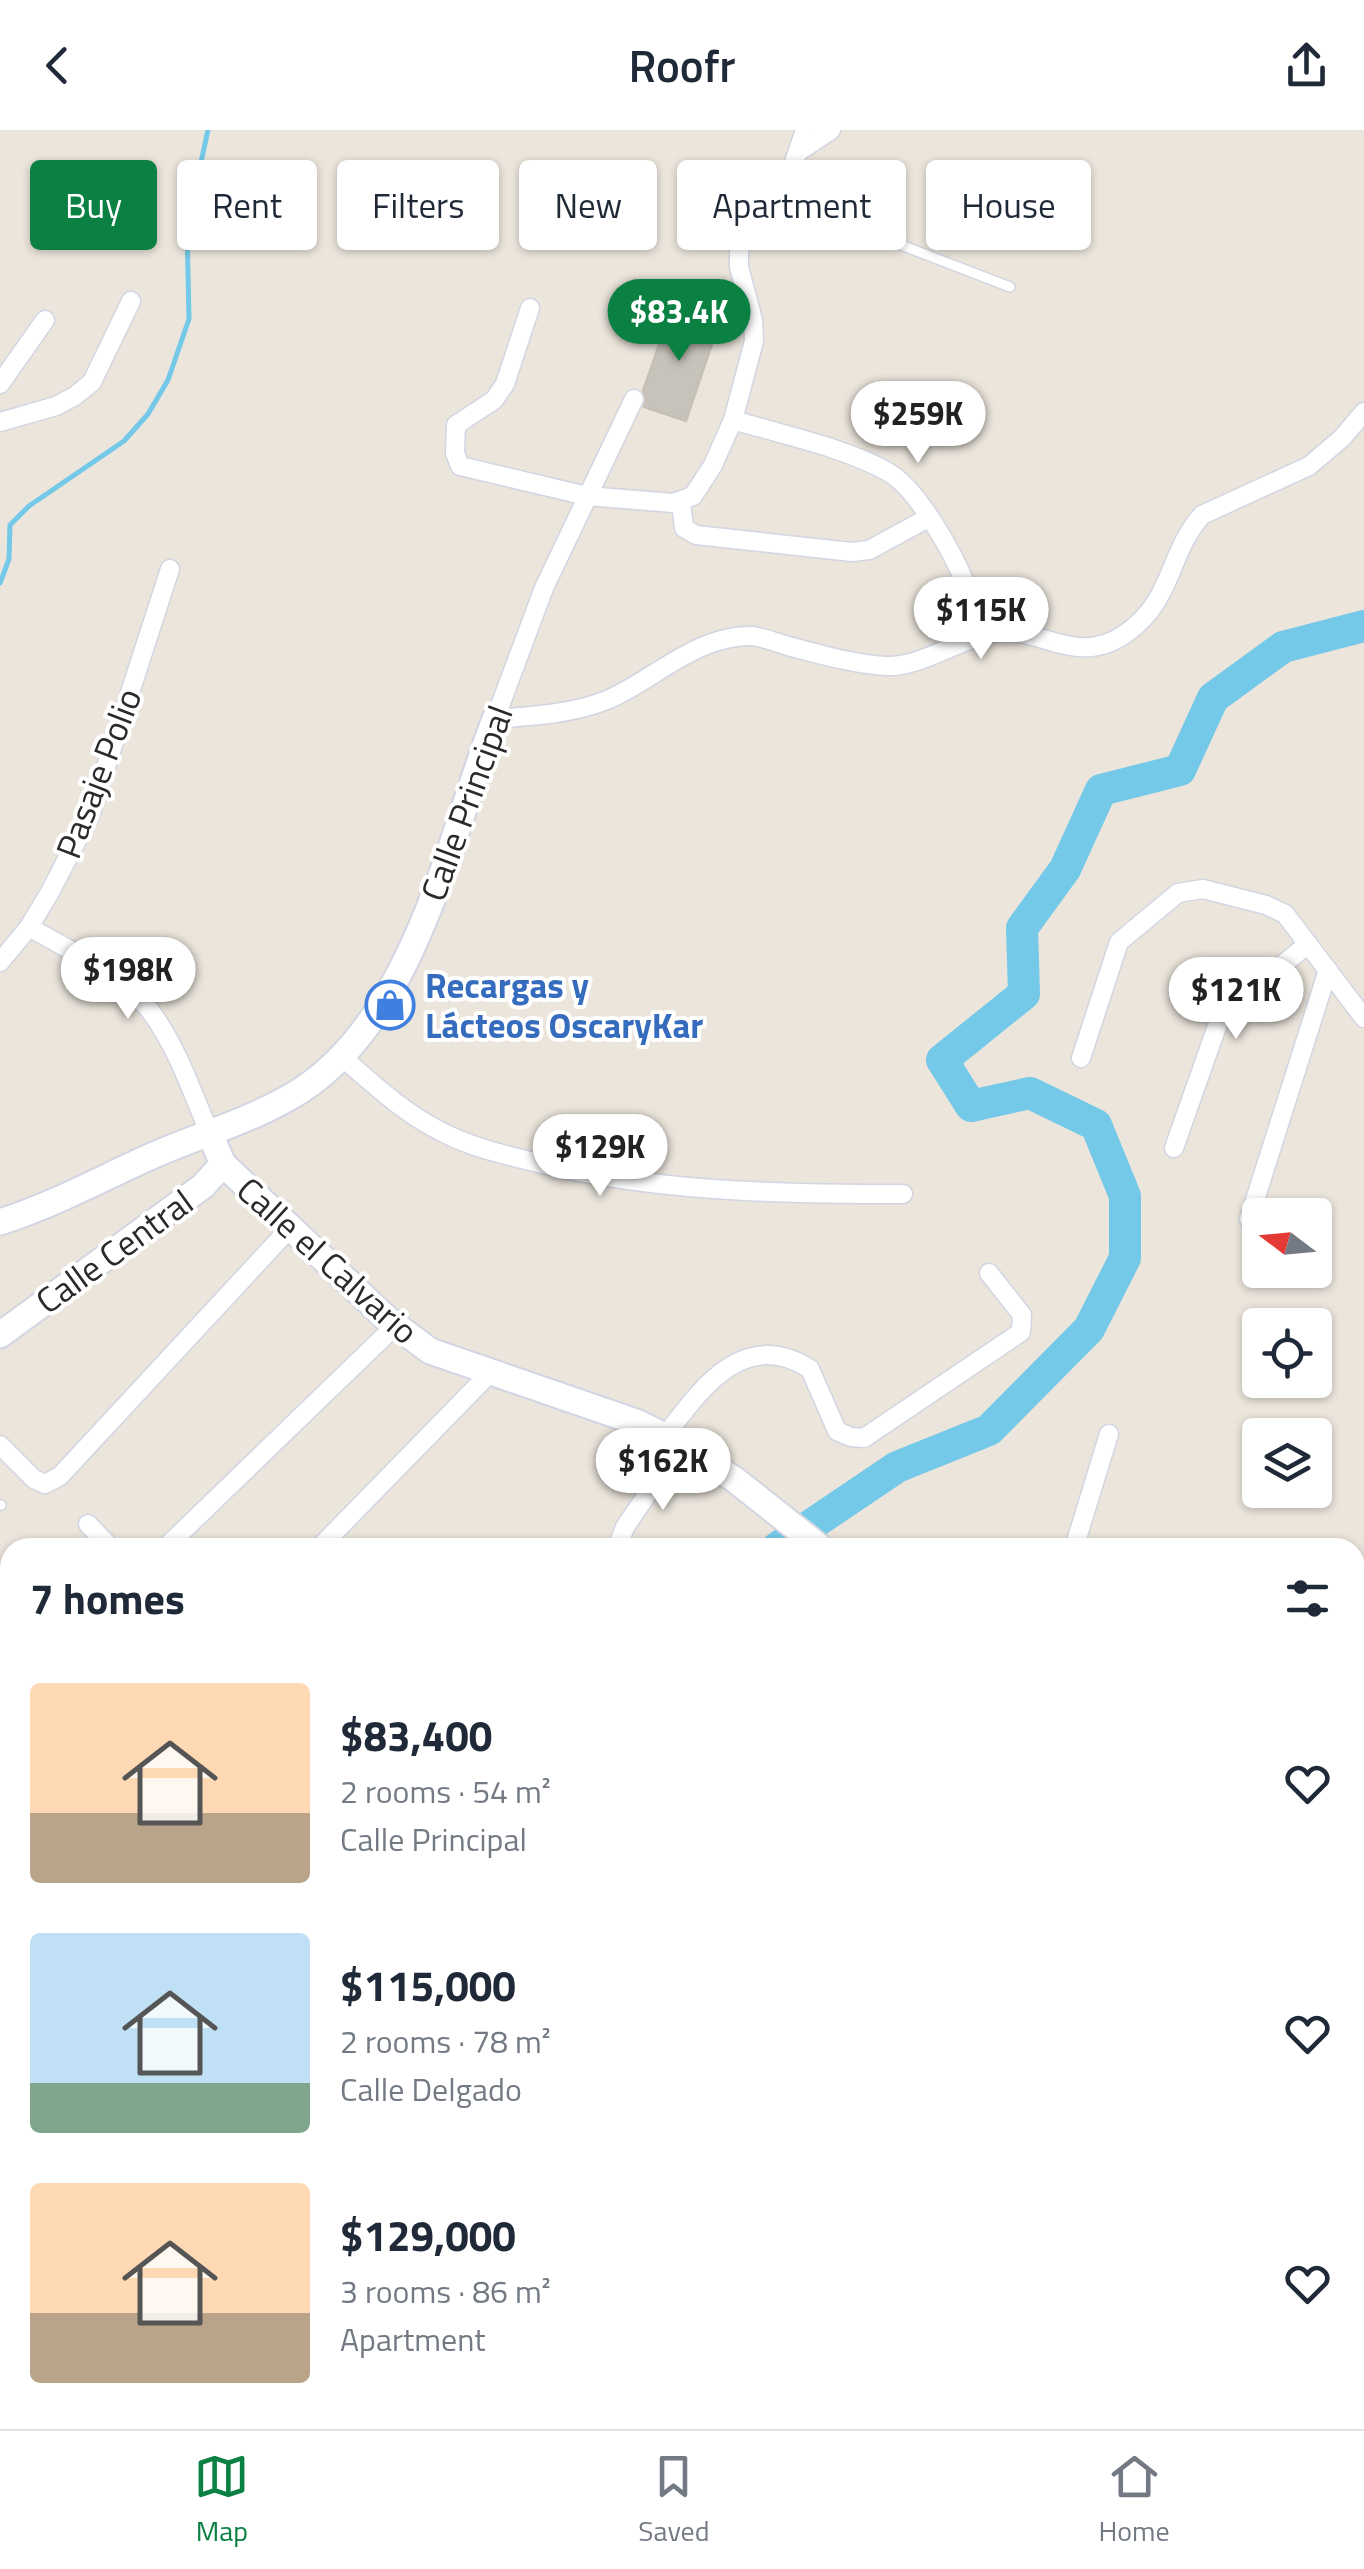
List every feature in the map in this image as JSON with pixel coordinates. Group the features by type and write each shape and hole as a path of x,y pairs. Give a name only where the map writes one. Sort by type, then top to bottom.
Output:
{"street":[{"path":"794,160 804,130"},
{"path":"798,152 830,130"},
{"path":"530,308 505,384 494,400 456,425 455,453 460,466 587,496 682,502 699,489 714,465 733,420 755,332 739,266 739,250"},
{"path":"0,422 56,406 92,382 132,300"},
{"path":"0,384 44,320"},
{"name":"Calle Principal","path":"210,1132 301,1090 343,1058 397,981 416,943 544,588 634,399"},
{"path":"495,719 550,715 607,700 680,657 751,636 884,666 904,665 1000,632 1068,648 1123,636 1156,607 1190,530 1202,515 1309,466 1342,438 1364,412"},
{"path":"733,420 890,472 921,504 967,588 975,639"},
{"path":"682,502 684,528 696,535 852,552 869,550 928,518"},
{"name":"Pasaje Polio","path":"0,962 29,927 91,813 170,569"},
{"path":"1081,1058 1119,942 1178,893 1203,889 1276,909 1364,1018"},
{"path":"0,1222 73,1196 151,1156 210,1132 150,1010 127,988 29,927"},
{"path":"1174,1148 1220,1015 1308,944"},
{"path":"1255,1198 1328,970"},
{"path":"343,1058 438,1131 498,1153 550,1166 750,1192 904,1194"},
{"name":"Calle el Calvario","path":"210,1132 223,1164 395,1326 430,1352 620,1417 734,1479 808,1538"},
{"name":"Calle Central","path":"0,1334 203,1186 223,1164"},
{"path":"0,1445 34,1479 45,1484 60,1476 290,1228"},
{"path":"621,1538 720,1371 746,1359 770,1356 791,1360 810,1369 837,1431 851,1438 864,1438 1021,1332 1022,1315 989,1273"},
{"path":"174,1538 395,1326"},
{"path":"328,1538 490,1373"},
{"path":"1077,1538 1109,1434"},
{"path":"88,1524 101,1538"}],"lane":[{"path":"906,246 1010,287"}],"building":[{"path":"672,307 719,323 686,421 644,407 643,391"}],"waterway":[{"path":"0,583 9,559 10,525 29,506 124,441 148,414 168,380 189,319 187,227 208,130"},
{"path":"792,1538 897,1467 989,1430 1089,1329 1125,1258 1125,1196 1096,1125 1030,1093 971,1106 942,1060 1024,994 1022,928 1065,869 1101,790 1180,770 1213,698 1283,647 1364,626"}],"place":[{"name":"Recargas y Lácteos OscaryKar","path":"390,1005"}]}
